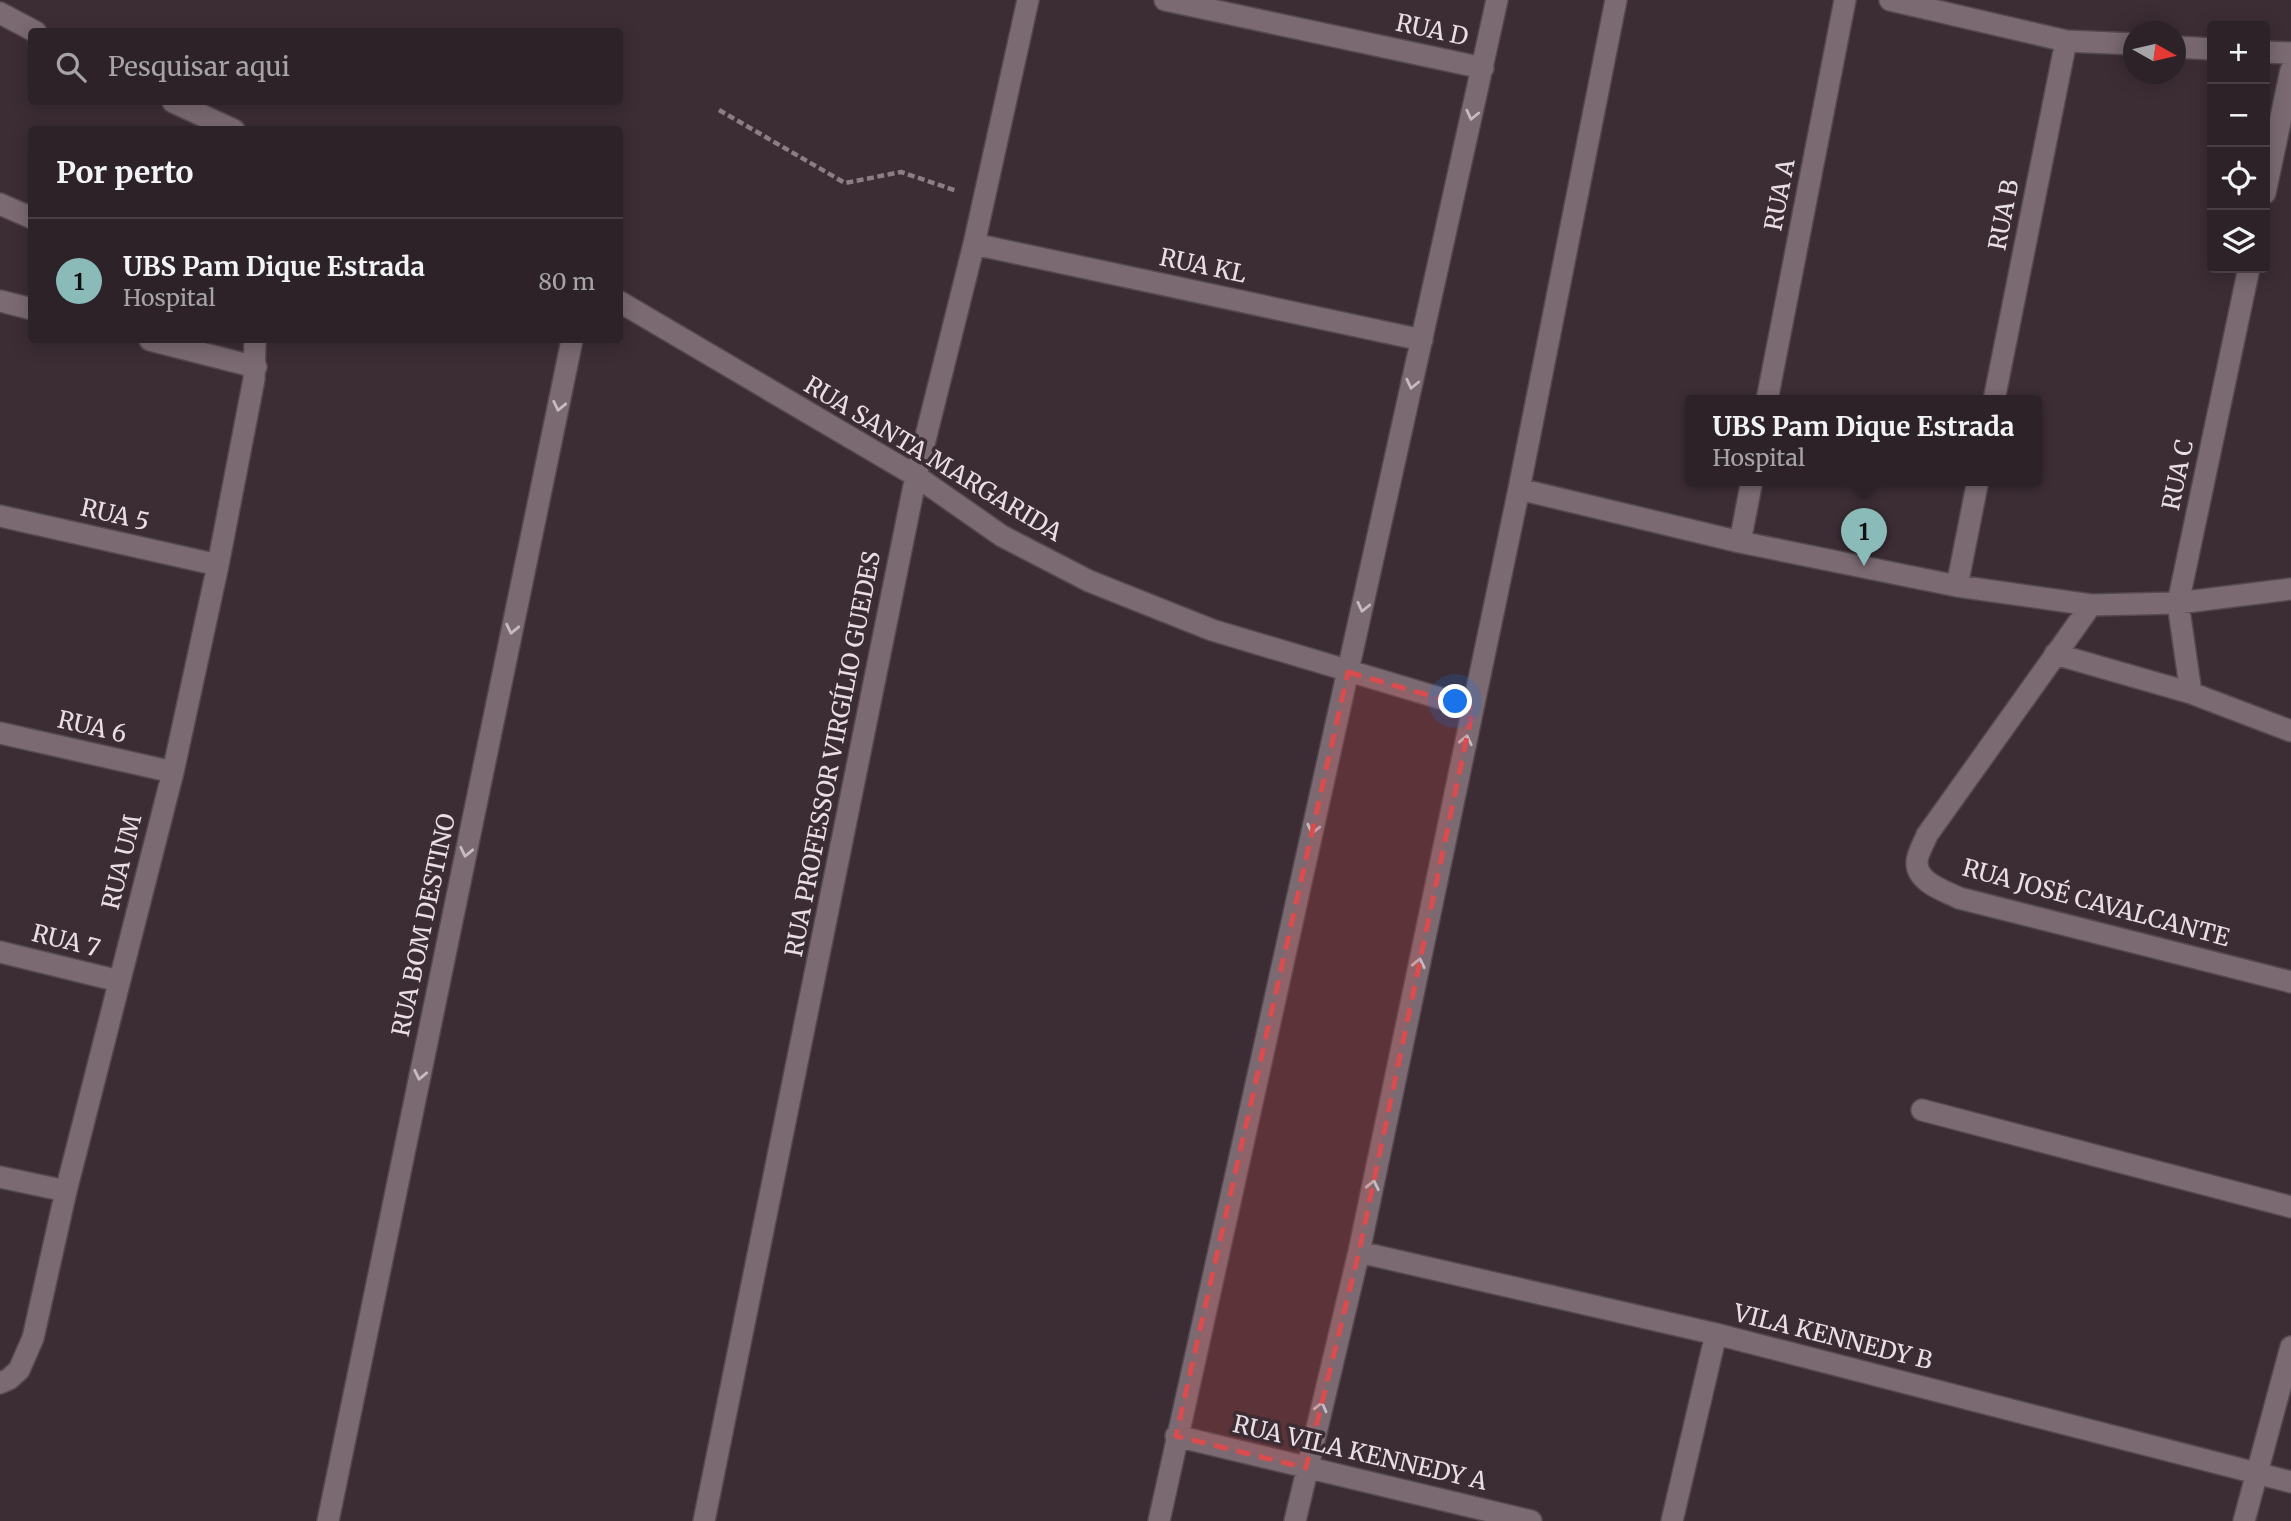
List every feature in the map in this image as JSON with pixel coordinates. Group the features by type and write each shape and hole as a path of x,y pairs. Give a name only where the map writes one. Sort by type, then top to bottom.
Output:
{"street":[{"name":"RUA PROFESSOR VIRGÍLIO GUEDES","path":"704,1521 916,476 974,244 1028,0"},
{"name":"RUA D","path":"1165,0 1483,68"},
{"path":"1159,1521 1497,0"},
{"path":"1295,1521 1359,1252 1519,489 1616,0"},
{"name":"RUA A","path":"1769,395 1844,0"},
{"path":"1890,0 2066,41 2123,44"},
{"path":"0,13 28,28"},
{"name":"RUA B","path":"1995,395 2066,41"},
{"path":"2186,48 2207,49"},
{"path":"2270,52 2291,53"},
{"path":"2270,169 2291,70"},
{"path":"180,105 225,126"},
{"path":"0,204 28,216"},
{"name":"RUA KL","path":"974,244 1422,340"},
{"name":"RUA C","path":"2191,693 2178,603 2248,273"},
{"path":"0,301 28,308"},
{"name":"RUA SANTA MARGARIDA","path":"623,304 916,476 1002,536 1090,581 1212,630 1473,708"},
{"path":"162,343 256,367"},
{"name":"RUA UM","path":"0,1383 19,1370 33,1338 66,1191 173,772 218,565 256,367 255,343"},
{"name":"RUA BOM DESTINO","path":"328,1521 571,343"},
{"path":"1740,542 1751,486"},
{"path":"1957,586 1977,486"},
{"path":"1519,489 1740,542 1957,586 2091,605 2178,603 2291,589"},
{"name":"RUA 5","path":"0,516 218,565"},
{"name":"RUA JOSÉ CAVALCANTE","path":"2091,605 1927,835 1917,861 1918,870 1926,880 1959,898 2291,982"},
{"path":"2055,654 2191,693 2291,731"},
{"name":"RUA 6","path":"0,733 173,772"},
{"name":"RUA 7","path":"0,952 119,981"},
{"path":"1922,1110 2291,1207"},
{"path":"0,1177 66,1191"},
{"name":"VILA KENNEDY B","path":"1359,1252 1716,1334 2291,1482"},
{"path":"1672,1521 1716,1334"},
{"path":"2244,1521 2291,1347"},
{"name":"RUA VILA KENNEDY A","path":"1176,1436 1531,1521"}],"path":[{"path":"719,110 845,183 901,172 984,200"}],"highlighted area":[{"path":"1348,672 1473,708 1359,1252 1306,1468 1176,1436"}],"place":[{"name":"UBS Pam Dique Estrada","path":"1864,566"}]}
